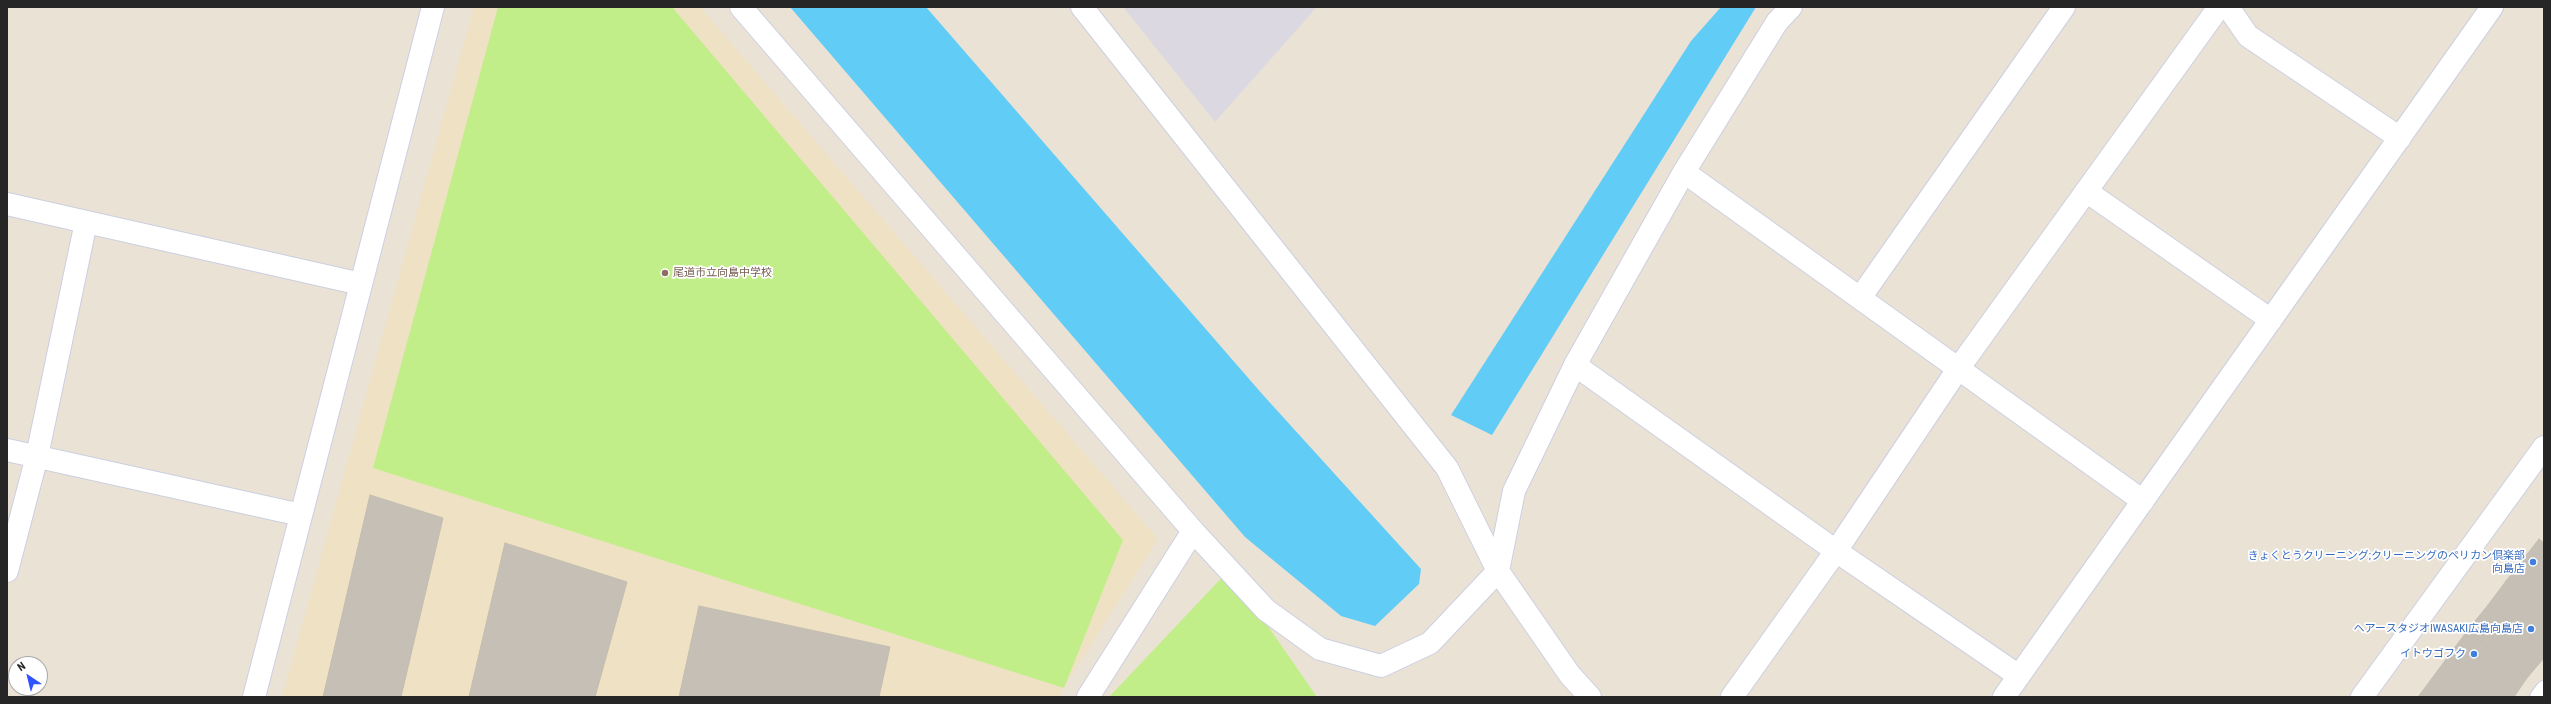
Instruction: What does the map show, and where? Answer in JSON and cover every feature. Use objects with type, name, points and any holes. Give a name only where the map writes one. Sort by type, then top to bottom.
[{"type":"street","points":[[254,697],[433,7]]},
{"type":"street","points":[[741,7],[1193,531],[1266,610],[1320,649],[1381,666],[1430,643],[1498,571],[1514,491],[1575,365],[1684,172],[1777,22],[1791,7]]},
{"type":"street","points":[[1082,7],[1447,468],[1498,571],[1570,674],[1590,697]]},
{"type":"street","points":[[1860,298],[2064,7]]},
{"type":"street","points":[[1732,697],[1836,551],[1958,369],[2218,7]]},
{"type":"street","points":[[2228,7],[2248,36],[2400,138]]},
{"type":"street","points":[[2004,697],[2492,7]]},
{"type":"street","points":[[1684,172],[2143,501]]},
{"type":"street","points":[[2086,191],[2271,320]]},
{"type":"street","points":[[7,204],[361,284]]},
{"type":"street","points":[[7,571],[37,456],[86,222]]},
{"type":"street","points":[[1575,365],[1836,551],[2019,676]]},
{"type":"street","points":[[2362,697],[2544,447]]},
{"type":"street","points":[[7,450],[301,515]]},
{"type":"street","points":[[1088,697],[1193,531]]},
{"type":"street","points":[[1570,674],[1581,697]]},
{"type":"lane","points":[[2538,697],[2544,690]]},
{"type":"shaded area","name":"尾道市立向島中学校","points":[[474,7],[700,7],[1158,539],[1058,697],[282,697]]},
{"type":"shaded area","points":[[1123,7],[1317,7],[1215,122]]},
{"type":"green space","name":"尾道市立向島中学校","points":[[498,7],[672,7],[1123,540],[1064,688],[373,468]]},
{"type":"green space","points":[[1229,570],[1317,697],[1109,697]]},
{"type":"water","points":[[790,7],[926,7],[1263,395],[1421,569],[1419,584],[1375,626],[1341,616],[1245,537]]},
{"type":"water","points":[[1721,7],[1756,7],[1492,435],[1451,415],[1691,41]]},
{"type":"building","points":[[370,495],[443,518],[401,697],[323,697]]},
{"type":"building","name":"きょくとうクリーニング;クリーニングのペリカン倶楽部 向島店","points":[[2539,539],[2544,543],[2544,609],[2506,581]]},
{"type":"building","points":[[505,543],[627,582],[595,697],[469,697]]},
{"type":"building","name":"ヘアースタジオIWASAKI広島向島店","points":[[2506,581],[2544,609],[2544,648],[2488,605]]},
{"type":"building","points":[[2488,605],[2544,648],[2544,658],[2527,678],[2467,631]]},
{"type":"building","points":[[699,606],[890,647],[879,697],[679,697]]},
{"type":"building","name":"イトウゴフク","points":[[2467,631],[2527,678],[2514,697],[2418,697]]},
{"type":"place","name":"尾道市立向島中学校","points":[[665,273]]},
{"type":"place","name":"きょくとうクリーニング;クリーニングのペリカン倶楽部 向島店","points":[[2533,562]]},
{"type":"place","name":"ヘアースタジオIWASAKI広島向島店","points":[[2531,629]]},
{"type":"place","name":"イトウゴフク","points":[[2474,654]]}]
